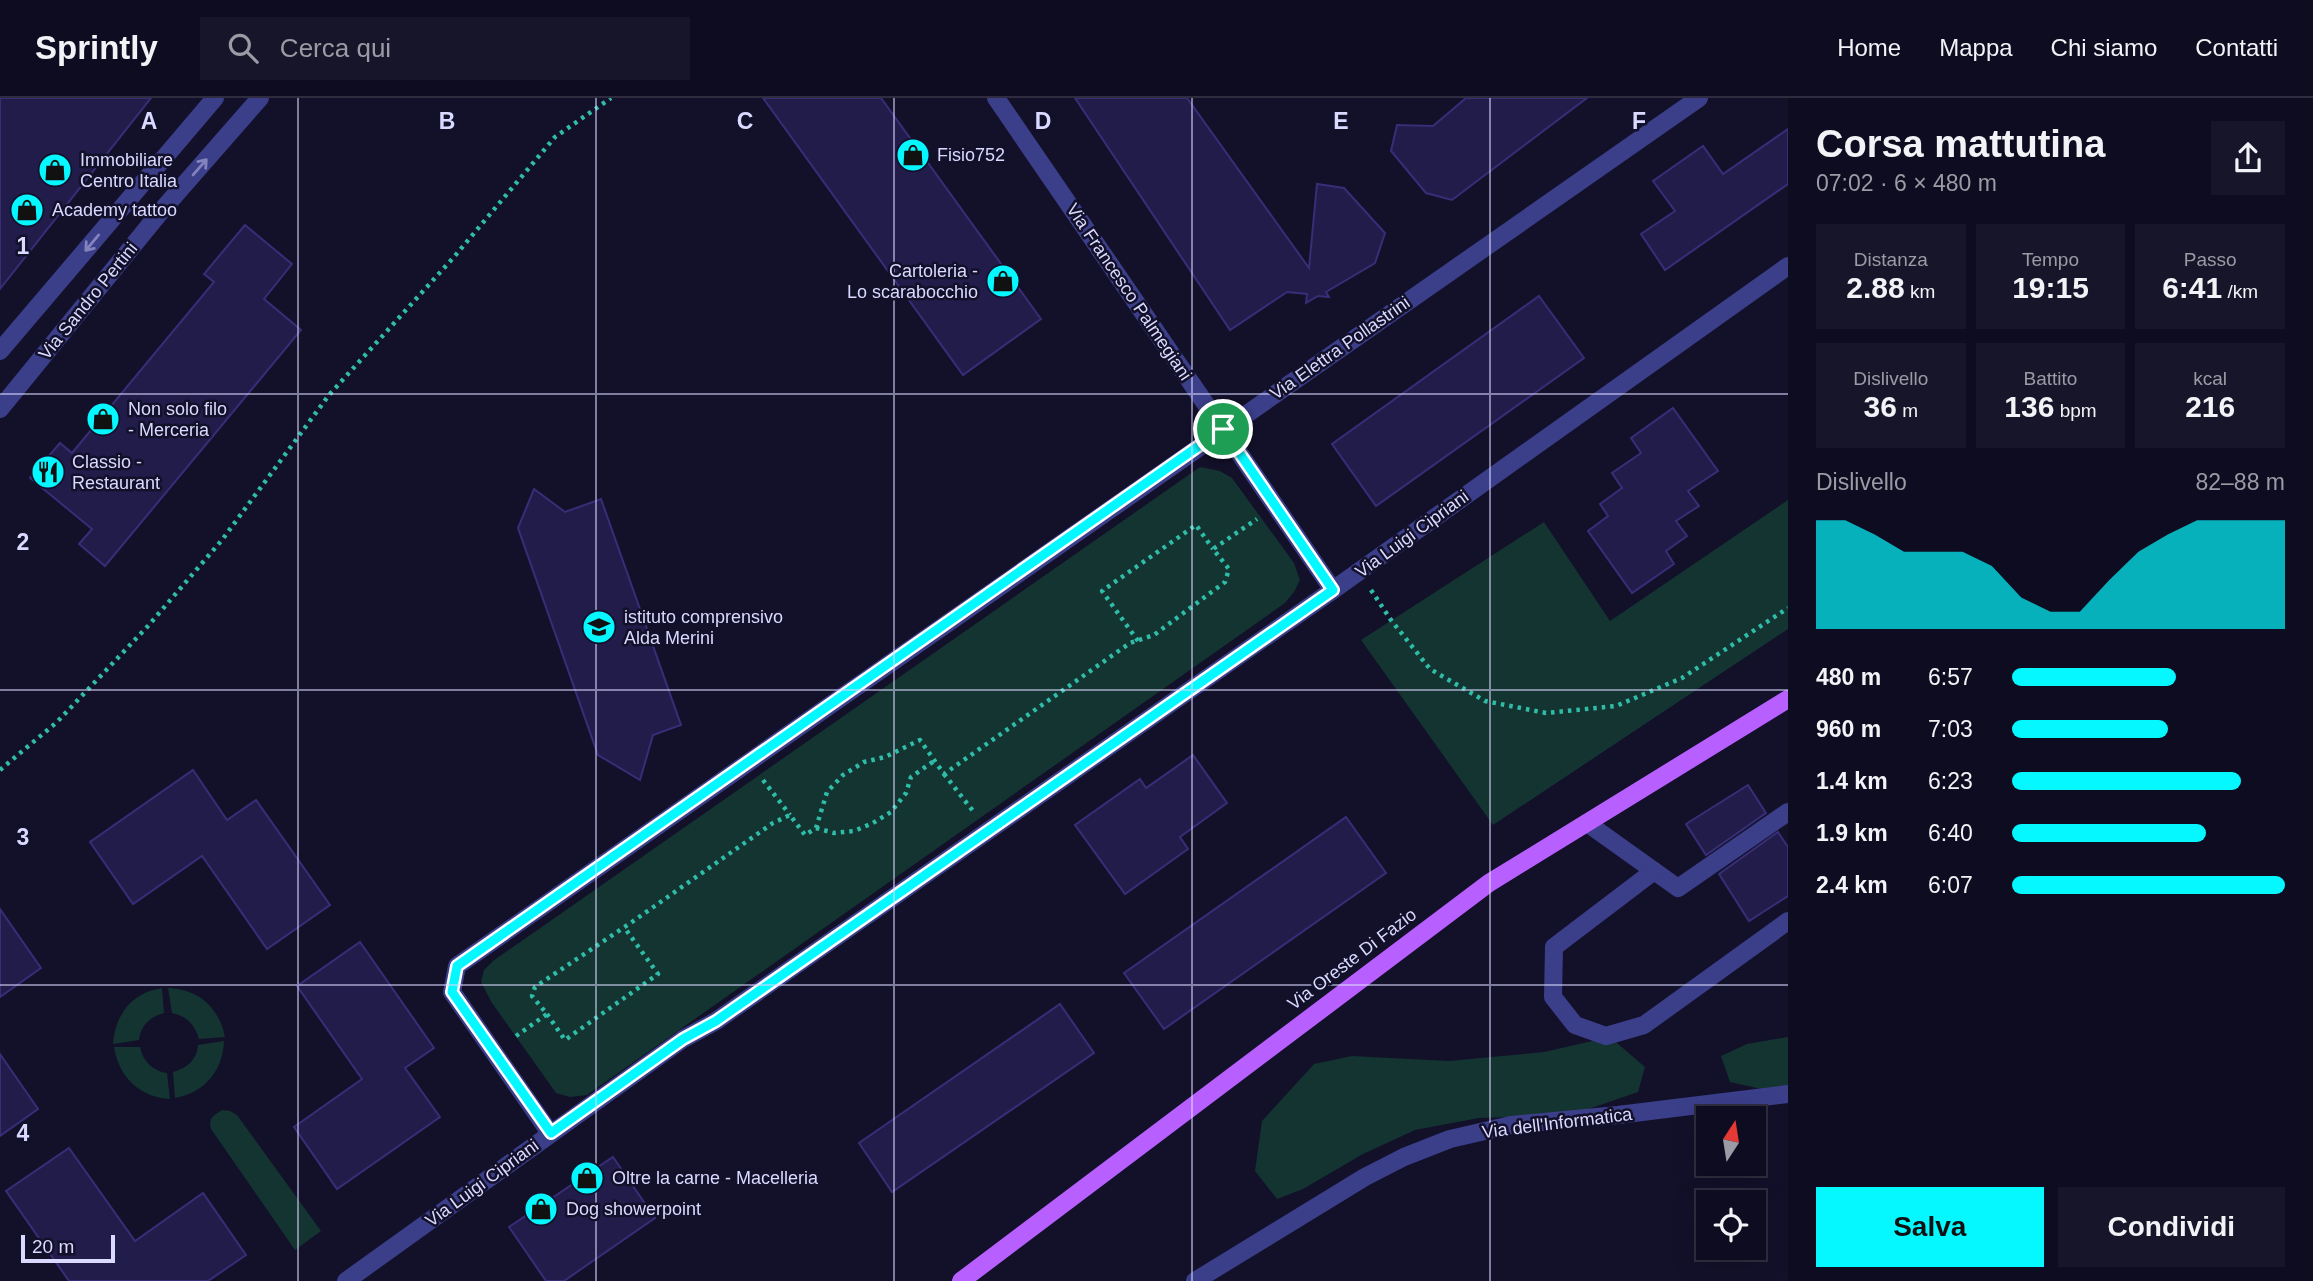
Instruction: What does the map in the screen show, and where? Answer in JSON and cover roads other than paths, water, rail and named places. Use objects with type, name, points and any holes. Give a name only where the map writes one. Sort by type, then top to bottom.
[{"type":"main road","name":"Via Oreste Di Fazio","points":[[961,1281],[1489,883],[1788,699]]},
{"type":"street","name":"Via Sandro Pertini","points":[[0,351],[215,98]]},
{"type":"street","name":"Via Sandro Pertini","points":[[0,409],[162,210],[260,98]]},
{"type":"street","name":"Via Francesco Palmegiani","points":[[996,98],[1333,590]]},
{"type":"street","name":"Via Elettra Pollastrini","points":[[551,1133],[452,992],[457,966],[1699,98]]},
{"type":"street","name":"Via Luigi Cipriani","points":[[346,1281],[683,1039],[716,1021],[1333,590],[1788,265]]},
{"type":"street","points":[[1587,822],[1678,888],[1788,812]]},
{"type":"street","points":[[1654,871],[1554,947],[1553,997],[1575,1026],[1606,1036],[1644,1025],[1788,921]]},
{"type":"street","name":"Via dell'Informatica","points":[[1195,1281],[1364,1177],[1404,1157],[1450,1139],[1511,1125],[1788,1094]]},
{"type":"place","name":"Fisio752","points":[[913,155]]},
{"type":"place","name":"Immobiliare Centro Italia","points":[[55,170]]},
{"type":"place","name":"Academy tattoo","points":[[27,210]]},
{"type":"place","name":"Cartoleria - Lo scarabocchio","points":[[1003,281]]},
{"type":"place","name":"Non solo filo - Merceria","points":[[103,419]]},
{"type":"place","name":"Classio - Restaurant","points":[[48,472]]},
{"type":"place","name":"istituto comprensivo Alda Merini","points":[[599,627]]},
{"type":"place","name":"Oltre la carne - Macelleria","points":[[587,1178]]},
{"type":"place","name":"Dog showerpoint","points":[[541,1209]]}]
